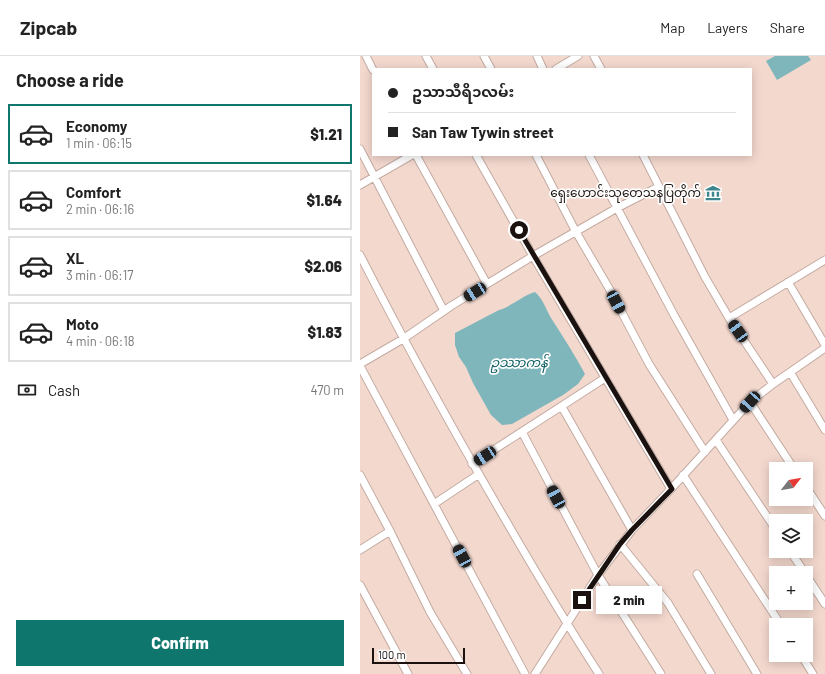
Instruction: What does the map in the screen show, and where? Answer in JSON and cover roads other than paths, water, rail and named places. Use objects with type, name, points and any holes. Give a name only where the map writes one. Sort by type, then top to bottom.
[{"type":"street","points":[[366,56],[372,68]]},
{"type":"street","points":[[426,56],[432,68]]},
{"type":"street","points":[[484,56],[490,68]]},
{"type":"street","points":[[537,56],[543,68]]},
{"type":"street","points":[[558,68],[578,56]]},
{"type":"street","points":[[594,56],[600,68]]},
{"type":"street","points":[[360,149],[444,311]]},
{"type":"street","points":[[360,185],[410,156]]},
{"type":"street","points":[[417,156],[488,284]]},
{"type":"street","points":[[477,156],[533,256],[672,489]]},
{"type":"street","points":[[537,156],[576,232],[610,290],[649,364],[705,452]]},
{"type":"street","points":[[590,156],[674,316],[733,420]]},
{"type":"street","points":[[643,156],[705,277],[729,318],[773,384]]},
{"type":"street","points":[[525,674],[360,366],[444,311],[533,256],[617,208],[658,187]]},
{"type":"street","points":[[360,255],[403,339],[472,464],[567,625],[599,674]]},
{"type":"street","points":[[729,318],[825,260]]},
{"type":"street","points":[[788,282],[825,345]]},
{"type":"street","points":[[535,674],[598,575],[632,530],[672,489],[750,402],[825,348]]},
{"type":"street","points":[[790,372],[825,430]]},
{"type":"street","points":[[472,464],[605,378]]},
{"type":"street","points":[[750,402],[789,462]]},
{"type":"street","points":[[562,407],[632,530]]},
{"type":"street","points":[[522,432],[598,575],[661,674]]},
{"type":"street","points":[[716,440],[769,520]]},
{"type":"street","points":[[434,504],[478,474]]},
{"type":"street","points":[[360,475],[390,531],[430,612],[468,674]]},
{"type":"street","points":[[684,475],[776,618]]},
{"type":"street","points":[[813,495],[823,507],[825,516]]},
{"type":"street","points":[[360,550],[390,531]]},
{"type":"street","points":[[620,544],[668,603],[712,674]]},
{"type":"street","points":[[697,574],[757,674]]},
{"type":"street","points":[[360,584],[408,674]]},
{"type":"street","points":[[813,586],[825,604]]},
{"type":"street","points":[[805,662],[813,674]]},
{"type":"water","points":[[775,56],[808,56],[811,60],[777,80],[766,61]]},
{"type":"water","name":"ဥဿာကန်","points":[[535,292],[542,301],[585,374],[578,384],[563,395],[512,424],[502,425],[491,415],[466,367],[459,357],[455,345],[455,333]]},
{"type":"place","name":"ရှေးဟောင်းသုတေသနပြတိုက်","points":[[713,193]]}]
